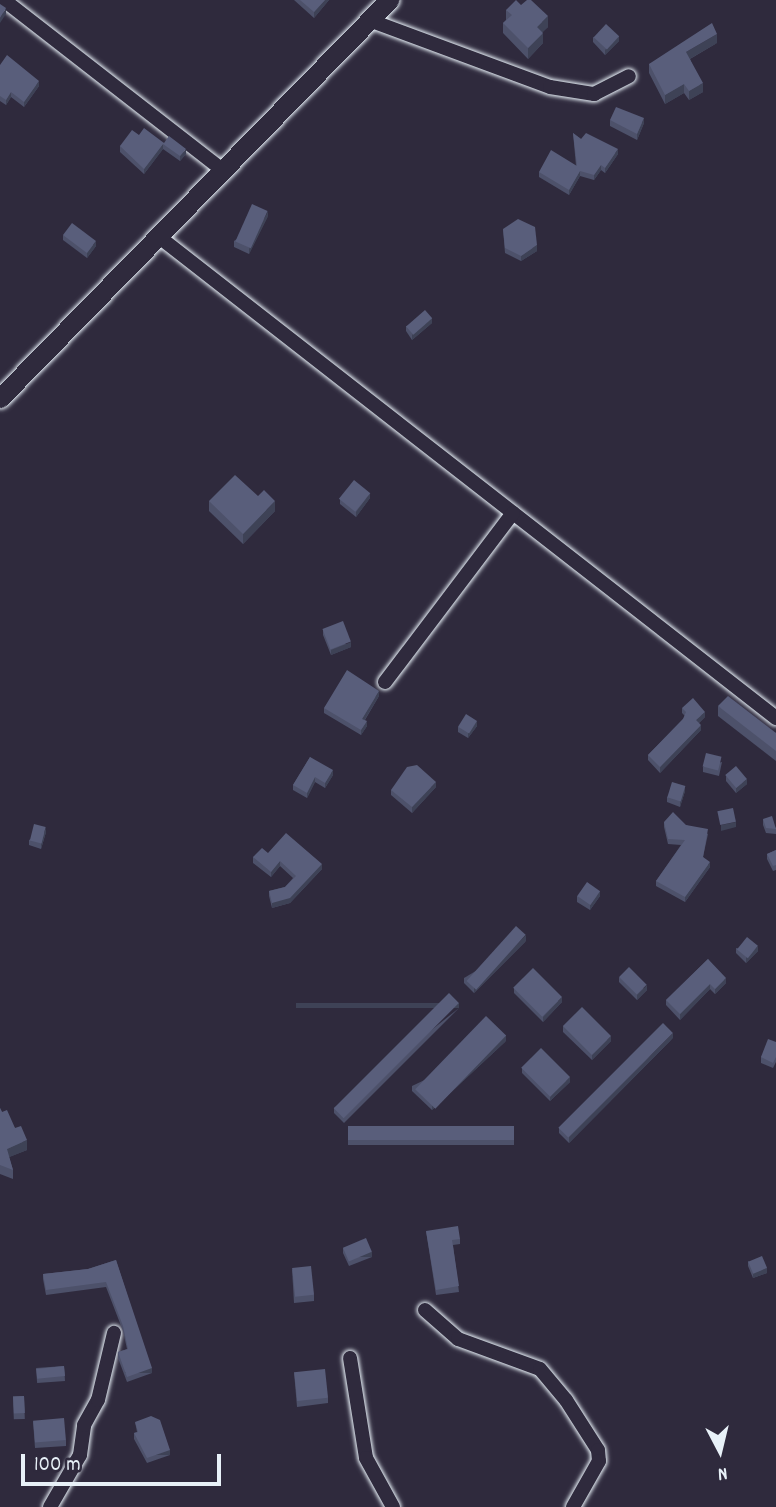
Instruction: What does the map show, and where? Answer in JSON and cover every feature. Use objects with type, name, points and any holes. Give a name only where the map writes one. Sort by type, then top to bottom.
[{"type":"street","points":[[4,0],[222,170]]},
{"type":"street","points":[[0,398],[388,0]]},
{"type":"street","points":[[369,20],[550,87],[594,94],[629,76]]},
{"type":"street","points":[[158,236],[776,718]]},
{"type":"street","points":[[385,682],[513,513]]},
{"type":"street","points":[[425,1310],[458,1339],[540,1368],[566,1400],[598,1450],[599,1461],[572,1507]]},
{"type":"street","points":[[50,1507],[80,1455],[84,1425],[98,1400],[114,1334]]},
{"type":"street","points":[[350,1357],[366,1458],[393,1507]]},
{"type":"building","points":[[300,0],[325,0],[314,12]]},
{"type":"building","points":[[516,0],[521,5],[531,0],[548,16],[537,27],[543,33],[528,48],[503,23],[512,15],[506,10]]},
{"type":"building","points":[[0,4],[6,8],[0,18]]},
{"type":"building","points":[[712,23],[717,34],[686,52],[703,83],[689,91],[684,84],[665,95],[649,64]]},
{"type":"building","points":[[606,24],[619,36],[607,49],[594,37]]},
{"type":"building","points":[[7,55],[39,81],[24,102],[11,92],[6,100],[0,96],[0,65]]},
{"type":"building","points":[[616,107],[644,118],[637,134],[610,120]]},
{"type":"building","points":[[144,128],[164,143],[169,136],[186,149],[180,156],[163,144],[144,169],[120,146],[132,130],[139,135]]},
{"type":"building","points":[[573,133],[581,139],[586,133],[618,149],[605,168],[601,165],[594,175],[580,171],[569,190],[539,172],[551,150],[577,166]]},
{"type":"building","points":[[252,204],[268,211],[251,248],[235,241]]},
{"type":"building","points":[[518,219],[535,227],[537,245],[521,256],[505,248],[503,229]]},
{"type":"building","points":[[72,223],[96,241],[87,253],[63,235]]},
{"type":"building","points":[[425,310],[432,318],[413,335],[406,326]]},
{"type":"building","points":[[235,475],[258,496],[264,490],[275,501],[243,534],[209,501]]},
{"type":"building","points":[[354,480],[370,493],[355,512],[339,499]]},
{"type":"building","points":[[343,621],[351,642],[330,649],[322,629]]},
{"type":"building","points":[[347,670],[379,691],[362,719],[367,721],[361,730],[324,708]]},
{"type":"building","points":[[728,696],[776,733],[776,751],[718,706]]},
{"type":"building","points":[[693,698],[705,712],[696,720],[701,725],[660,767],[648,755],[683,719],[686,712],[682,708]]},
{"type":"building","points":[[466,714],[477,721],[469,734],[458,727]]},
{"type":"building","points":[[706,753],[722,757],[718,770],[703,767]]},
{"type":"building","points":[[310,757],[333,770],[325,783],[315,777],[307,793],[293,785]]},
{"type":"building","points":[[417,765],[436,782],[412,807],[391,790],[407,767]]},
{"type":"building","points":[[736,766],[747,779],[736,788],[725,775]]},
{"type":"building","points":[[672,782],[685,786],[681,801],[667,797]]},
{"type":"building","points":[[733,808],[736,822],[720,825],[717,811]]},
{"type":"building","points":[[673,812],[686,825],[708,829],[703,857],[710,862],[685,897],[656,881],[685,840],[668,839],[664,822]]},
{"type":"building","points":[[772,816],[776,829],[766,828],[763,819]]},
{"type":"building","points":[[34,824],[46,827],[42,843],[30,840]]},
{"type":"building","points":[[286,833],[322,864],[290,898],[272,903],[269,891],[285,887],[296,876],[280,861],[271,872],[253,857],[262,848],[268,853]]},
{"type":"building","points":[[776,850],[776,865],[773,866],[767,854]]},
{"type":"building","points":[[587,882],[600,891],[590,905],[577,896]]},
{"type":"building","points":[[516,926],[526,935],[476,990],[466,981]]},
{"type":"building","points":[[747,937],[758,946],[748,958],[737,949]]},
{"type":"building","points":[[708,959],[726,978],[715,989],[710,984],[680,1014],[666,1000]]},
{"type":"building","points":[[629,967],[647,985],[637,995],[619,977]]},
{"type":"building","points":[[533,968],[562,997],[542,1017],[513,988]]},
{"type":"building","points":[[449,993],[459,1003],[344,1118],[334,1108]]},
{"type":"building","points":[[582,1007],[611,1036],[592,1055],[563,1026]]},
{"type":"building","points":[[486,1016],[506,1035],[435,1109],[415,1089]]},
{"type":"building","points":[[663,1023],[673,1033],[568,1138],[558,1128]]},
{"type":"building","points":[[768,1039],[776,1042],[776,1057],[773,1063],[761,1057]]},
{"type":"building","points":[[541,1048],[570,1077],[550,1097],[521,1068]]},
{"type":"building","points":[[0,1108],[2,1112],[7,1110],[15,1128],[21,1126],[27,1140],[7,1149],[13,1170],[0,1165]]},
{"type":"building","points":[[348,1126],[514,1126],[514,1140],[348,1140]]},
{"type":"building","points":[[458,1226],[460,1239],[452,1240],[459,1286],[436,1290],[426,1231]]},
{"type":"building","points":[[366,1238],[372,1252],[349,1262],[343,1248]]},
{"type":"building","points":[[762,1256],[767,1268],[753,1274],[748,1262]]},
{"type":"building","points":[[116,1260],[152,1368],[127,1377],[118,1352],[128,1349],[123,1326],[106,1282],[46,1290],[43,1274],[88,1269]]},
{"type":"building","points":[[311,1266],[314,1295],[295,1297],[292,1268]]},
{"type":"building","points":[[64,1366],[65,1376],[37,1379],[36,1369]]},
{"type":"building","points":[[325,1369],[328,1398],[297,1401],[294,1372]]},
{"type":"building","points":[[24,1396],[25,1413],[14,1414],[13,1397]]},
{"type":"building","points":[[151,1416],[160,1420],[170,1450],[147,1458],[134,1433],[138,1432],[135,1422]]},
{"type":"building","points":[[64,1418],[66,1440],[35,1443],[33,1421]]}]
